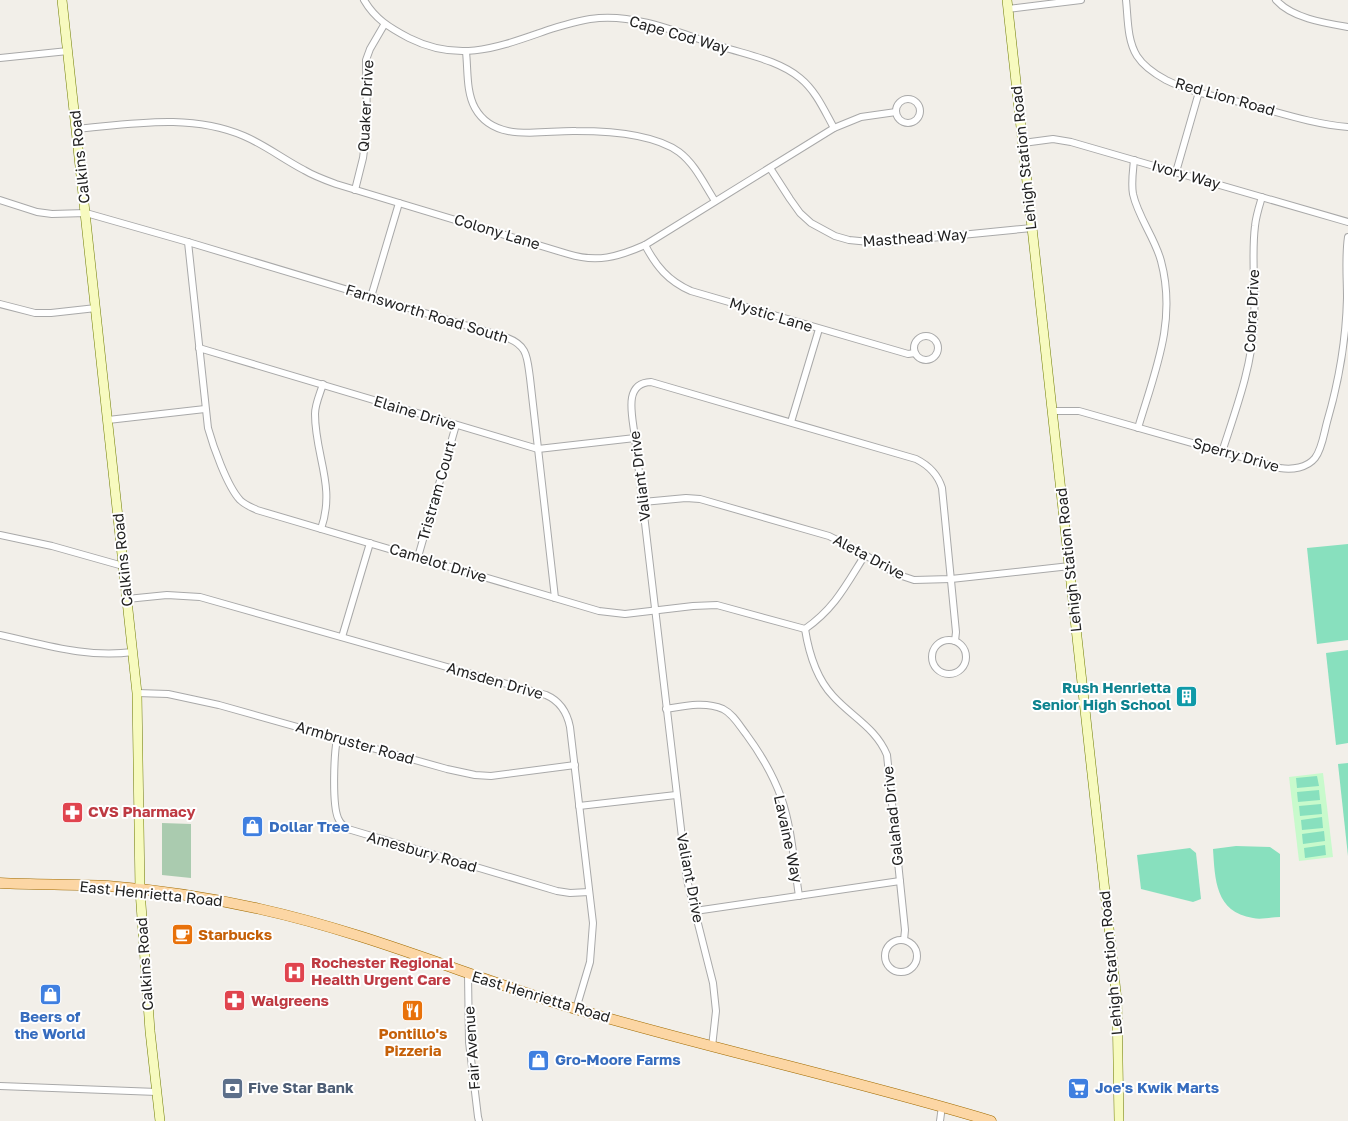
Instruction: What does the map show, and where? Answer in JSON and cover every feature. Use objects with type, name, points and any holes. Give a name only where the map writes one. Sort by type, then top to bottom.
[{"type":"main road","name":"Calkins Road","points":[[62,0],[137,693],[142,938],[160,1121]]},
{"type":"main road","name":"Lehigh Station Road","points":[[1008,4],[1116,1001],[1119,1121]]},
{"type":"main road","name":"East Henrietta Road","points":[[0,883],[108,886],[213,899],[270,911],[360,936],[576,1009],[712,1048],[942,1106],[991,1121]]},
{"type":"street","name":"Cape Cod Way","points":[[364,0],[374,15],[384,24],[412,40],[446,50],[466,52],[506,44],[578,21],[610,18],[636,21],[779,65],[801,79],[813,92],[834,128]]},
{"type":"street","points":[[1008,4],[1080,0]]},
{"type":"street","name":"Red Lion Road","points":[[1126,0],[1131,42],[1141,62],[1151,71],[1168,81],[1199,92],[1321,124],[1348,127]]},
{"type":"street","points":[[1276,0],[1286,9],[1298,14],[1348,27]]},
{"type":"street","name":"Quaker Drive","points":[[355,190],[363,158],[367,127],[366,60],[384,24]]},
{"type":"street","points":[[0,58],[68,51]]},
{"type":"street","points":[[466,52],[472,102],[480,115],[492,124],[507,131],[516,132],[576,130],[637,137],[663,143],[681,153],[688,160],[714,201]]},
{"type":"street","points":[[1176,172],[1199,92]]},
{"type":"street","name":"Colony Lane","points":[[76,129],[160,122],[207,125],[243,136],[266,147],[304,171],[336,184],[576,257],[595,258],[611,257],[644,245],[834,128],[861,117],[896,112]]},
{"type":"street","name":"Ivory Way","points":[[1023,143],[1043,140],[1064,141],[1348,222]]},
{"type":"street","points":[[1134,160],[1133,192],[1161,261],[1167,293],[1168,311],[1164,343],[1138,428]]},
{"type":"street","name":"Masthead Way","points":[[770,168],[800,213],[810,223],[835,236],[849,240],[880,243],[1032,228]]},
{"type":"street","name":"Cobra Drive","points":[[1222,452],[1241,393],[1252,350],[1254,239],[1262,197]]},
{"type":"street","name":"Farnsworth Road South","points":[[0,200],[37,212],[52,214],[86,213],[505,337],[519,343],[524,348],[527,358],[555,598]]},
{"type":"street","points":[[371,297],[399,203]]},
{"type":"street","name":"Sperry Drive","points":[[1052,411],[1079,411],[1286,469],[1307,465],[1318,454],[1333,404],[1344,351],[1348,237]]},
{"type":"street","name":"Camelot Drive","points":[[188,242],[205,410],[213,444],[233,489],[239,498],[257,510],[613,614],[699,605],[717,605],[805,629]]},
{"type":"street","name":"Mystic Lane","points":[[644,245],[665,275],[684,288],[819,329],[908,354],[915,353]]},
{"type":"street","points":[[0,304],[35,313],[51,314],[96,308]]},
{"type":"street","points":[[791,422],[819,329]]},
{"type":"street","name":"Elaine Drive","points":[[198,348],[538,449],[635,438]]},
{"type":"street","name":"Valiant Drive","points":[[712,1048],[716,1011],[713,984],[687,880],[635,438],[631,398],[634,390],[645,382],[651,382],[916,459],[929,468],[936,476],[942,488],[952,579],[955,642]]},
{"type":"street","points":[[321,529],[328,497],[315,413],[323,384]]},
{"type":"street","points":[[108,420],[205,410]]},
{"type":"street","name":"Tristram Court","points":[[418,557],[456,425]]},
{"type":"street","name":"Aleta Drive","points":[[643,502],[686,498],[700,499],[829,536],[906,578],[923,580],[952,579],[1070,566]]},
{"type":"street","points":[[0,534],[123,566]]},
{"type":"street","points":[[342,637],[370,543]]},
{"type":"street","points":[[805,629],[820,619],[831,608],[865,555]]},
{"type":"street","name":"Amsden Drive","points":[[127,599],[166,595],[200,597],[546,695],[555,700],[566,712],[569,721],[593,923],[592,950],[576,1009]]},
{"type":"street","name":"Galahad Drive","points":[[805,629],[811,658],[825,685],[833,696],[874,732],[887,756],[905,930],[904,940]]},
{"type":"street","points":[[0,635],[84,653],[104,655],[133,652]]},
{"type":"street","name":"Valiant Drive","points":[[944,641],[955,642],[964,648],[966,654],[964,664],[957,672],[946,674],[936,668],[933,653],[944,641]]},
{"type":"street","name":"Armbruster Road","points":[[137,693],[154,692],[180,696],[475,775],[491,776],[575,766]]},
{"type":"street","name":"Lavaine Way","points":[[666,709],[687,705],[712,706],[728,712],[744,731],[763,760],[781,797],[786,815],[799,896]]},
{"type":"street","name":"Amesbury Road","points":[[337,739],[335,756],[336,811],[339,821],[348,829],[557,891],[570,893],[589,892]]},
{"type":"street","points":[[579,806],[676,796]]},
{"type":"street","points":[[695,911],[900,881]]},
{"type":"street","points":[[904,940],[909,942],[916,950],[917,960],[915,965],[906,972],[896,972],[891,970],[885,961],[886,950],[893,942],[904,940]]},
{"type":"street","name":"Fair Avenue","points":[[468,974],[469,1042],[480,1121]]},
{"type":"street","points":[[0,1086],[157,1092]]},
{"type":"street","points":[[940,1121],[942,1106]]},
{"type":"green space","points":[[1348,544],[1348,640],[1317,644],[1307,548]]},
{"type":"green space","points":[[1348,650],[1348,743],[1336,745],[1326,653]]},
{"type":"green space","points":[[1348,763],[1348,856],[1338,764]]},
{"type":"green space","points":[[1323,773],[1333,857],[1299,861],[1289,777]]},
{"type":"green space","points":[[1317,776],[1319,786],[1297,788],[1296,778]]},
{"type":"green space","points":[[1319,790],[1320,800],[1298,802],[1297,792]]},
{"type":"green space","points":[[1321,804],[1322,814],[1300,816],[1299,806]]},
{"type":"green space","points":[[1322,817],[1323,828],[1302,830],[1301,820]]},
{"type":"green space","points":[[162,823],[191,824],[191,878],[162,875]]},
{"type":"green space","points":[[1324,831],[1325,841],[1303,844],[1302,834]]},
{"type":"green space","points":[[1325,845],[1326,855],[1305,858],[1304,848]]},
{"type":"green space","points":[[1236,846],[1270,847],[1280,854],[1280,917],[1256,919],[1240,915],[1224,901],[1217,882],[1213,849]]},
{"type":"green space","points":[[1190,848],[1196,853],[1201,899],[1193,902],[1141,889],[1137,855]]},
{"type":"place","name":"Rush Henrietta Senior High School","points":[[1187,697]]},
{"type":"place","name":"CVS Pharmacy","points":[[72,812]]},
{"type":"place","name":"Dollar Tree","points":[[253,827]]},
{"type":"place","name":"Starbucks","points":[[182,935]]},
{"type":"place","name":"Rochester Regional Health Urgent Care","points":[[295,972]]},
{"type":"place","name":"Beers of the World","points":[[50,994]]},
{"type":"place","name":"Walgreens","points":[[235,1001]]},
{"type":"place","name":"Pontillo's Pizzeria","points":[[413,1011]]},
{"type":"place","name":"Gro-Moore Farms","points":[[539,1060]]},
{"type":"place","name":"Five Star Bank","points":[[232,1088]]},
{"type":"place","name":"Joe's Kwik Marts","points":[[1079,1088]]}]
